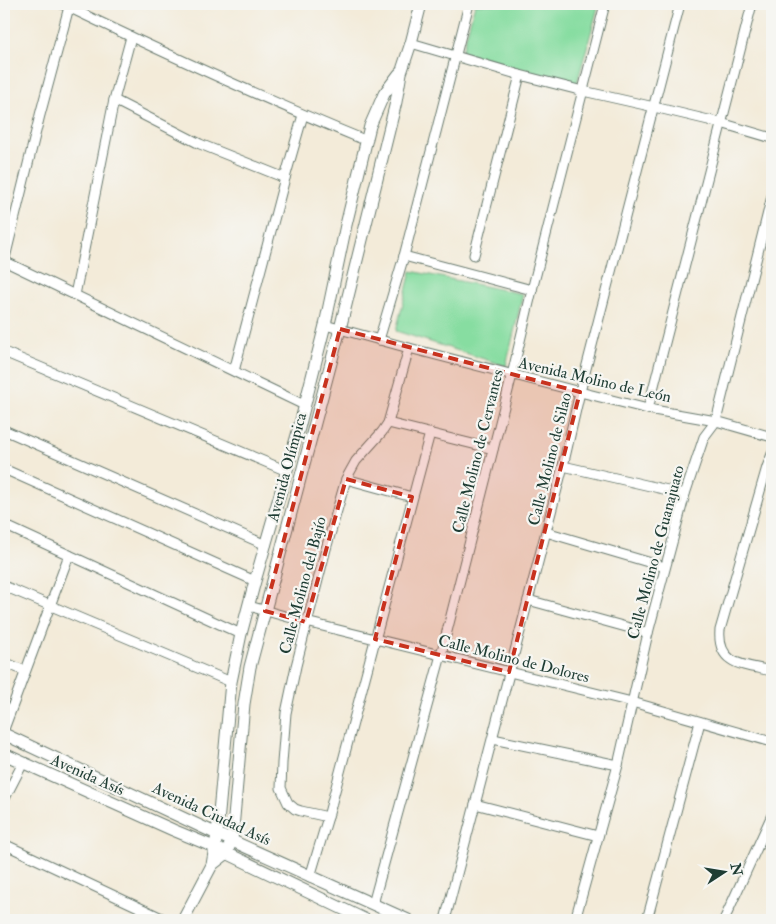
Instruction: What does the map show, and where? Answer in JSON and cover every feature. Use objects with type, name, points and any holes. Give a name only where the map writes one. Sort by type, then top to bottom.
[{"type":"street","name":"Avenida Olímpica","points":[[212,864],[226,854],[232,840],[244,704],[250,667],[340,329],[396,102],[400,73],[411,43],[421,4]]},
{"type":"street","points":[[379,340],[404,256],[469,4]]},
{"type":"street","name":"Calle Molino de Cervantes","points":[[373,904],[441,654],[605,4]]},
{"type":"street","name":"Calle Molino de Silao","points":[[445,920],[493,739],[680,4]]},
{"type":"street","points":[[648,408],[752,4]]},
{"type":"street","points":[[304,405],[4,262],[66,5],[131,37],[366,141]]},
{"type":"street","points":[[75,295],[114,100],[131,37]]},
{"type":"street","points":[[411,43],[583,92],[654,106],[772,138]]},
{"type":"street","name":"Avenida Olímpica","points":[[183,920],[212,864],[217,834],[231,682],[241,634],[287,471],[325,324],[366,141],[370,126],[384,94],[400,73]]},
{"type":"street","points":[[474,255],[520,75]]},
{"type":"street","points":[[114,100],[200,144],[285,178]]},
{"type":"street","points":[[234,371],[285,178],[304,115]]},
{"type":"street","name":"Calle Molino de Guanajuato","points":[[575,920],[618,765],[648,633],[684,494],[704,437],[716,421],[772,196]]},
{"type":"street","points":[[404,256],[532,290]]},
{"type":"street","name":"Avenida Molino de León","points":[[325,324],[512,375],[648,408],[716,421],[772,437]]},
{"type":"street","name":"Calle Molino del Bajío","points":[[328,817],[295,809],[288,804],[281,788],[286,713],[306,622],[346,479],[356,461],[388,423],[408,348]]},
{"type":"street","points":[[4,352],[287,471]]},
{"type":"street","points":[[388,423],[493,449]]},
{"type":"street","points":[[4,430],[266,545]]},
{"type":"street","points":[[310,877],[328,817],[430,433]]},
{"type":"street","points":[[772,454],[720,630],[719,640],[724,653],[733,661],[772,671]]},
{"type":"street","points":[[563,466],[684,494]]},
{"type":"street","points":[[4,469],[255,581]]},
{"type":"street","points":[[346,479],[412,497]]},
{"type":"street","points":[[4,525],[241,634]]},
{"type":"street","points":[[546,532],[665,567]]},
{"type":"street","points":[[4,728],[69,555]]},
{"type":"street","points":[[4,586],[231,682]]},
{"type":"street","points":[[528,600],[648,633]]},
{"type":"street","name":"Calle Molino de Dolores","points":[[249,606],[306,622],[632,702],[772,742]]},
{"type":"street","points":[[4,662],[25,671]]},
{"type":"street","points":[[647,920],[700,722]]},
{"type":"street","name":"Avenida Ciudad Asís","points":[[4,734],[310,877],[408,920]]},
{"type":"street","points":[[493,739],[618,765]]},
{"type":"street","name":"Avenida Asís","points":[[4,754],[214,848]]},
{"type":"street","points":[[4,800],[23,763]]},
{"type":"street","points":[[475,804],[598,836]]},
{"type":"street","points":[[724,920],[772,815]]},
{"type":"street","points":[[4,844],[166,920]]},
{"type":"street","name":"Avenida Ciudad Asís","points":[[214,848],[366,920]]},
{"type":"highlighted area","points":[[340,329],[580,392],[509,672],[375,639],[412,497],[346,479],[306,622],[265,611]]},
{"type":"green space","points":[[475,4],[599,4],[576,87],[461,55]]},
{"type":"green space","points":[[411,271],[523,294],[506,366],[396,331]]}]
